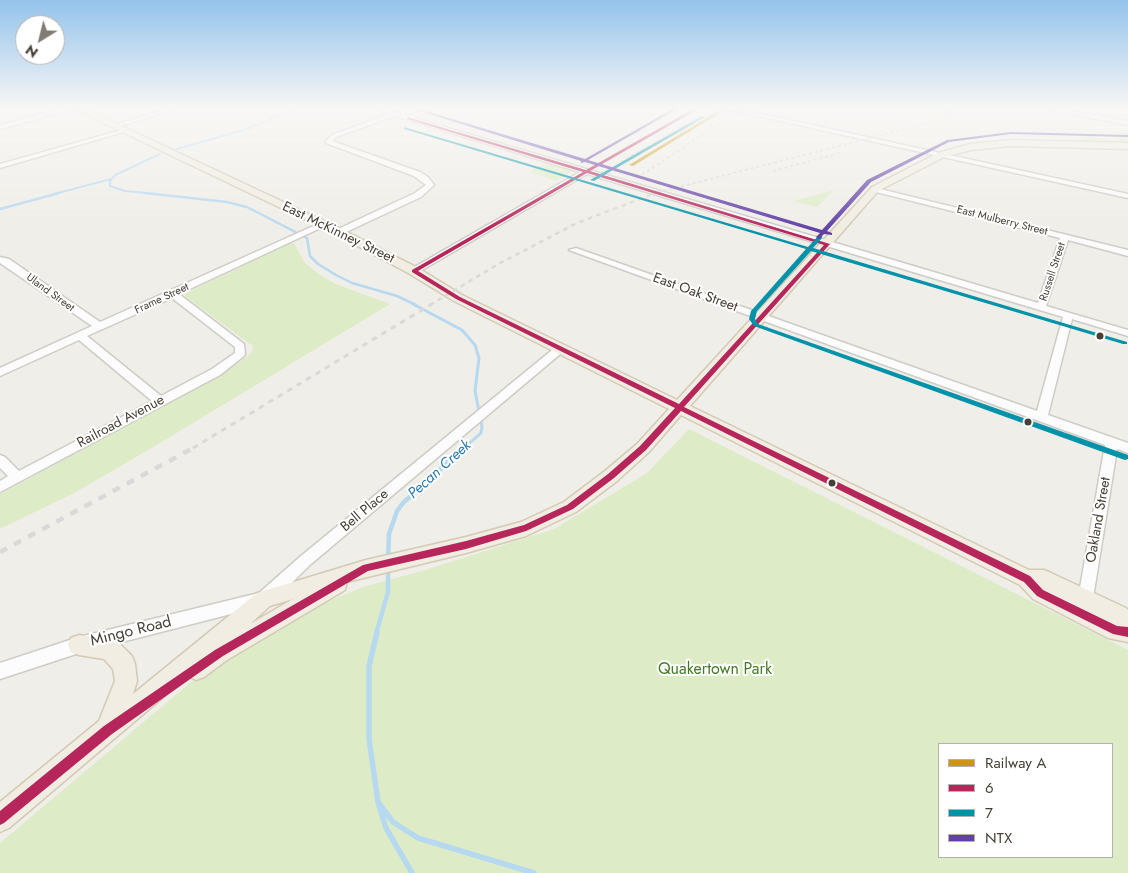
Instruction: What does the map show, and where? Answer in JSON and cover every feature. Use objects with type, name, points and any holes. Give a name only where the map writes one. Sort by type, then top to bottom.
[{"type":"main road","name":"East McKinney Street","points":[[161,149],[339,232],[414,271],[448,294],[1027,579],[1040,593],[1116,631],[1128,632]]},
{"type":"main road","points":[[0,819],[264,599],[366,568],[466,545],[526,528],[570,507],[611,476],[636,454],[680,408],[875,190],[941,155],[964,149]]},
{"type":"main road","points":[[108,730],[219,653],[366,568]]},
{"type":"main road","name":"East McKinney Street","points":[[1027,579],[1044,578],[1119,615],[1128,624]]},
{"type":"main road","points":[[79,645],[110,649],[124,664],[126,681],[108,730]]},
{"type":"street","points":[[0,166],[56,149]]},
{"type":"street","points":[[339,232],[418,195],[430,185],[425,178],[417,174],[344,149]]},
{"type":"street","points":[[512,149],[1128,333]]},
{"type":"street","points":[[912,149],[1128,196]]},
{"type":"street","points":[[414,271],[587,171]]},
{"type":"street","name":"East Mulberry Street","points":[[875,190],[1128,253]]},
{"type":"street","name":"Frame Street","points":[[0,372],[323,225]]},
{"type":"street","name":"Russell Street","points":[[1041,307],[1064,237]]},
{"type":"street","name":"East Oak Street","points":[[573,250],[1128,448]]},
{"type":"street","name":"Uland Street","points":[[0,260],[6,261],[100,328]]},
{"type":"street","name":"Railroad Avenue","points":[[0,486],[216,372],[240,354],[240,346],[173,294]]},
{"type":"street","points":[[1041,417],[1068,316]]},
{"type":"street","points":[[80,336],[160,401]]},
{"type":"street","name":"Bell Place","points":[[264,599],[306,560],[561,348]]},
{"type":"street","name":"Oakland Street","points":[[1086,598],[1112,442]]},
{"type":"street","points":[[0,460],[17,477]]},
{"type":"street","name":"Mingo Road","points":[[0,670],[79,645],[264,599]]},
{"type":"green space","points":[[546,163],[573,171],[556,181],[529,172]]},
{"type":"green space","points":[[833,191],[817,207],[793,201]]},
{"type":"green space","points":[[294,243],[305,263],[323,277],[338,285],[390,304],[76,492],[0,529],[0,494],[201,385],[249,355],[254,347],[184,294],[288,244]]},
{"type":"green space","name":"Quakertown Park","points":[[689,429],[1128,650],[1128,873],[0,873],[0,843],[210,666],[291,617],[363,587],[425,570],[554,529],[647,473]]},
{"type":"waterway","name":"Pecan Creek","points":[[157,194],[125,191],[110,186],[110,181],[115,175],[160,154]]},
{"type":"waterway","points":[[54,194],[111,179]]},
{"type":"waterway","points":[[0,209],[59,193]]},
{"type":"waterway","name":"Pecan Creek","points":[[145,193],[227,202],[247,207],[307,238],[310,256],[318,264],[336,275],[352,283],[397,296],[416,305]]},
{"type":"waterway","name":"Pecan Creek","points":[[413,304],[462,330],[475,345],[479,358],[475,391],[482,427],[481,433],[464,448]]},
{"type":"waterway","name":"Pecan Creek","points":[[388,559],[389,534],[397,511],[403,503],[465,447]]},
{"type":"waterway","name":"Pecan Creek","points":[[376,634],[388,592],[388,569]]},
{"type":"waterway","name":"Pecan Creek","points":[[377,632],[369,666],[369,739],[378,802],[393,822],[418,838],[534,873]]},
{"type":"waterway","points":[[379,806],[386,828],[412,873]]},
{"type":"railway","points":[[621,162],[644,149]]},
{"type":"railway","points":[[637,178],[681,149]]},
{"type":"railway","points":[[652,194],[828,149]]},
{"type":"railway","points":[[773,171],[840,153]]},
{"type":"railway","points":[[430,305],[500,263],[577,223],[656,193]]},
{"type":"railway","points":[[193,448],[432,304]]},
{"type":"railway","points":[[0,552],[195,447]]},
{"type":"rail line","name":"A","points":[[631,165],[658,149]]},
{"type":"transit line","name":"7","points":[[474,149],[1125,343]]},
{"type":"transit line","name":"6","points":[[0,819],[108,730],[219,653],[366,568],[466,545],[526,528],[570,507],[611,476],[643,448],[827,244],[510,149]]},
{"type":"transit line","name":"NTX","points":[[546,149],[830,234]]},
{"type":"transit line","name":"NTX","points":[[582,162],[605,149]]},
{"type":"transit line","name":"6","points":[[627,149],[414,271],[458,298],[1027,579],[1040,593],[1116,631],[1128,632]]},
{"type":"transit line","name":"7","points":[[592,180],[647,149]]},
{"type":"transit line","name":"NTX","points":[[819,237],[869,181],[933,149]]},
{"type":"transit line","name":"7","points":[[820,237],[754,311],[752,319],[756,325],[1125,457]]}]
